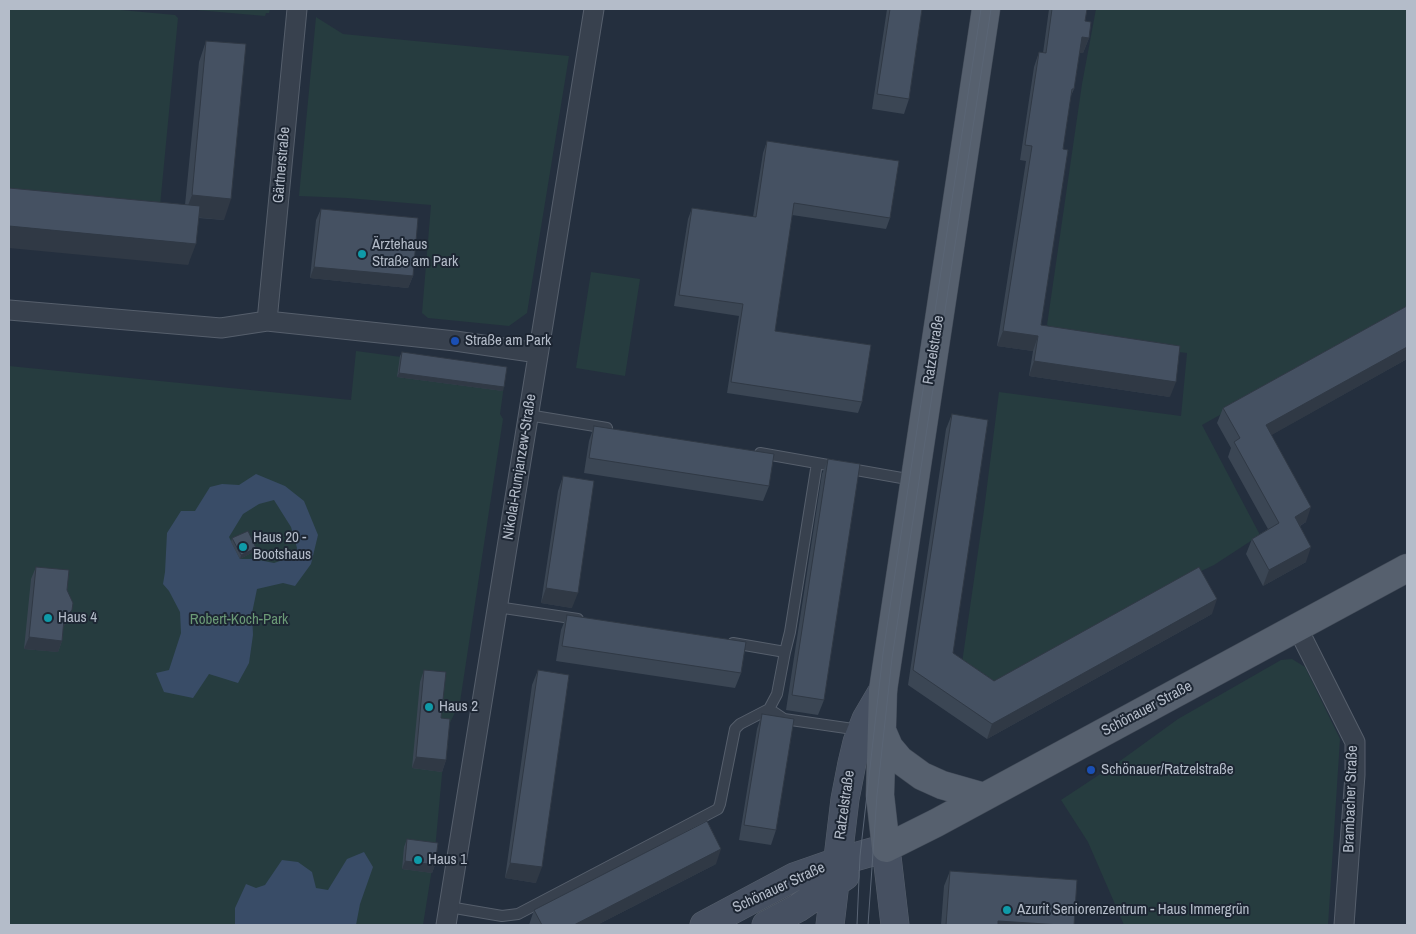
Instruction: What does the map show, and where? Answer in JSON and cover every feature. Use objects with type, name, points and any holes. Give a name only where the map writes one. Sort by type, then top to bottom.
[{"type":"main road","name":"Ratzelstraße","points":[[830,925],[847,785],[872,732],[883,690],[986,9]]},
{"type":"main road","name":"Schönauer Straße","points":[[704,925],[794,878],[836,872],[886,848],[1407,568]]},
{"type":"main road","name":"Ratzelstraße","points":[[872,732],[900,760],[922,776],[942,785],[984,797]]},
{"type":"main road","name":"Ratzelstraße","points":[[872,732],[895,925]]},
{"type":"main road","name":"Schönauer Straße","points":[[766,925],[798,908],[836,872]]},
{"type":"street","name":"Gärtnerstraße","points":[[267,321],[296,9]]},
{"type":"street","name":"Nikolai-Rumjanzew-Straße","points":[[447,916],[594,9]]},
{"type":"street","points":[[9,310],[222,328],[267,321],[455,341],[538,353]]},
{"type":"street","name":"Brambacher Straße","points":[[1297,627],[1356,742],[1344,925]]},
{"type":"lane","points":[[528,416],[615,430]]},
{"type":"lane","points":[[751,452],[914,480]]},
{"type":"lane","points":[[447,916],[502,916],[518,914],[714,812],[720,804],[735,729],[740,724],[769,709],[777,694],[790,632],[817,463]]},
{"type":"lane","points":[[497,607],[585,620]]},
{"type":"lane","points":[[725,642],[785,652]]},
{"type":"lane","points":[[769,709],[784,719],[872,732]]},
{"type":"green space","points":[[9,9],[110,9],[175,15],[178,18],[160,206],[9,196]]},
{"type":"green space","points":[[185,9],[270,9],[269,13],[266,13],[265,16]]},
{"type":"green space","points":[[1096,9],[1407,9],[1407,310],[1202,425],[1260,535],[1214,565],[1140,600],[993,683],[962,663],[999,392],[1181,416],[1187,353],[1068,339],[1047,325],[1082,84]]},
{"type":"green space","points":[[316,17],[343,34],[569,56],[527,313],[509,326],[428,318],[422,313],[431,205],[299,196]]},
{"type":"green space","points":[[591,272],[640,279],[625,376],[576,368]]},
{"type":"green space","name":"Robert-Koch-Park","points":[[356,351],[506,371],[500,414],[503,419],[460,702],[446,731],[435,850],[423,925],[9,925],[9,366],[351,400]]},
{"type":"green space","points":[[1292,659],[1305,667],[1340,739],[1328,925],[1124,925],[1088,842],[1061,800],[1120,761],[1178,719],[1281,660]]},
{"type":"water","points":[[256,474],[285,486],[304,501],[318,535],[311,564],[295,586],[283,583],[257,589],[252,613],[253,635],[249,663],[238,683],[209,674],[193,698],[164,692],[156,673],[169,670],[181,633],[180,612],[163,584],[167,533],[181,511],[195,511],[210,487],[222,484],[239,485]],"holes":[[[274,500],[291,527],[297,548],[295,556],[274,563],[254,559],[240,559],[229,537],[243,514],[259,504]]]},
{"type":"water","points":[[364,852],[373,867],[360,904],[356,925],[235,925],[235,908],[246,884],[256,888],[265,885],[282,860],[298,862],[312,872],[316,888],[328,890],[347,859]]},
{"type":"building","points":[[890,9],[922,9],[909,99],[877,94]]},
{"type":"building","points":[[1052,9],[1087,9],[1085,21],[1091,22],[1089,38],[1082,37],[1074,89],[1072,89],[1063,149],[1068,150],[1041,325],[1180,346],[1176,382],[1034,361],[1038,336],[1003,331],[1032,146],[1025,145],[1039,52],[1046,53]]},
{"type":"building","points":[[206,41],[246,44],[231,199],[192,195]]},
{"type":"building","points":[[767,141],[899,161],[890,218],[794,203],[775,331],[871,345],[862,402],[731,382],[743,304],[679,295],[692,208],[756,217]]},
{"type":"building","points":[[9,188],[200,206],[196,244],[9,226]]},
{"type":"building","name":"Ärztehaus Straße am Park","points":[[321,209],[418,218],[413,276],[314,267]]},
{"type":"building","points":[[1407,306],[1407,347],[1266,425],[1311,507],[1295,517],[1311,547],[1269,570],[1252,539],[1279,523],[1234,442],[1240,438],[1223,408]]},
{"type":"building","points":[[402,352],[507,367],[504,387],[399,373]]},
{"type":"building","points":[[952,414],[988,420],[953,653],[994,681],[1199,567],[1217,599],[992,724],[913,670]]},
{"type":"building","points":[[594,426],[774,454],[769,486],[589,458]]},
{"type":"building","points":[[828,459],[860,464],[824,700],[792,695]]},
{"type":"building","points":[[563,476],[594,481],[578,593],[546,588]]},
{"type":"building","name":"Haus 20 - Bootshaus","points":[[248,531],[256,548],[241,555],[232,538]]},
{"type":"building","name":"Haus 4","points":[[36,567],[69,570],[67,590],[73,603],[72,610],[64,619],[62,641],[29,637]]},
{"type":"building","points":[[567,615],[746,642],[741,673],[562,646]]},
{"type":"building","name":"Haus 2","points":[[424,670],[446,672],[441,718],[450,719],[446,760],[416,757]]},
{"type":"building","points":[[538,670],[569,675],[542,867],[510,863]]},
{"type":"building","points":[[762,714],[794,719],[776,830],[744,825]]},
{"type":"building","points":[[707,821],[721,849],[574,925],[542,925],[534,910]]},
{"type":"building","points":[[407,839],[438,843],[435,865],[405,861]]},
{"type":"building","name":"Azurit Seniorenzentrum - Haus Immergrün","points":[[950,871],[1077,880],[1074,925],[998,921],[998,925],[946,925]]},
{"type":"tram line","points":[[857,925],[860,856],[883,653],[981,9]]},
{"type":"tram line","points":[[868,925],[877,795],[892,658],[991,9]]},
{"type":"place","name":"Ärztehaus Straße am Park","points":[[362,254]]},
{"type":"place","name":"Straße am Park","points":[[455,341]]},
{"type":"place","name":"Haus 20 - Bootshaus","points":[[243,547]]},
{"type":"place","name":"Haus 4","points":[[48,618]]},
{"type":"place","name":"Haus 2","points":[[429,707]]},
{"type":"place","name":"Schönauer/Ratzelstraße","points":[[1091,770]]},
{"type":"place","name":"Haus 1","points":[[418,860]]},
{"type":"place","name":"Azurit Seniorenzentrum - Haus Immergrün","points":[[1007,910]]}]
